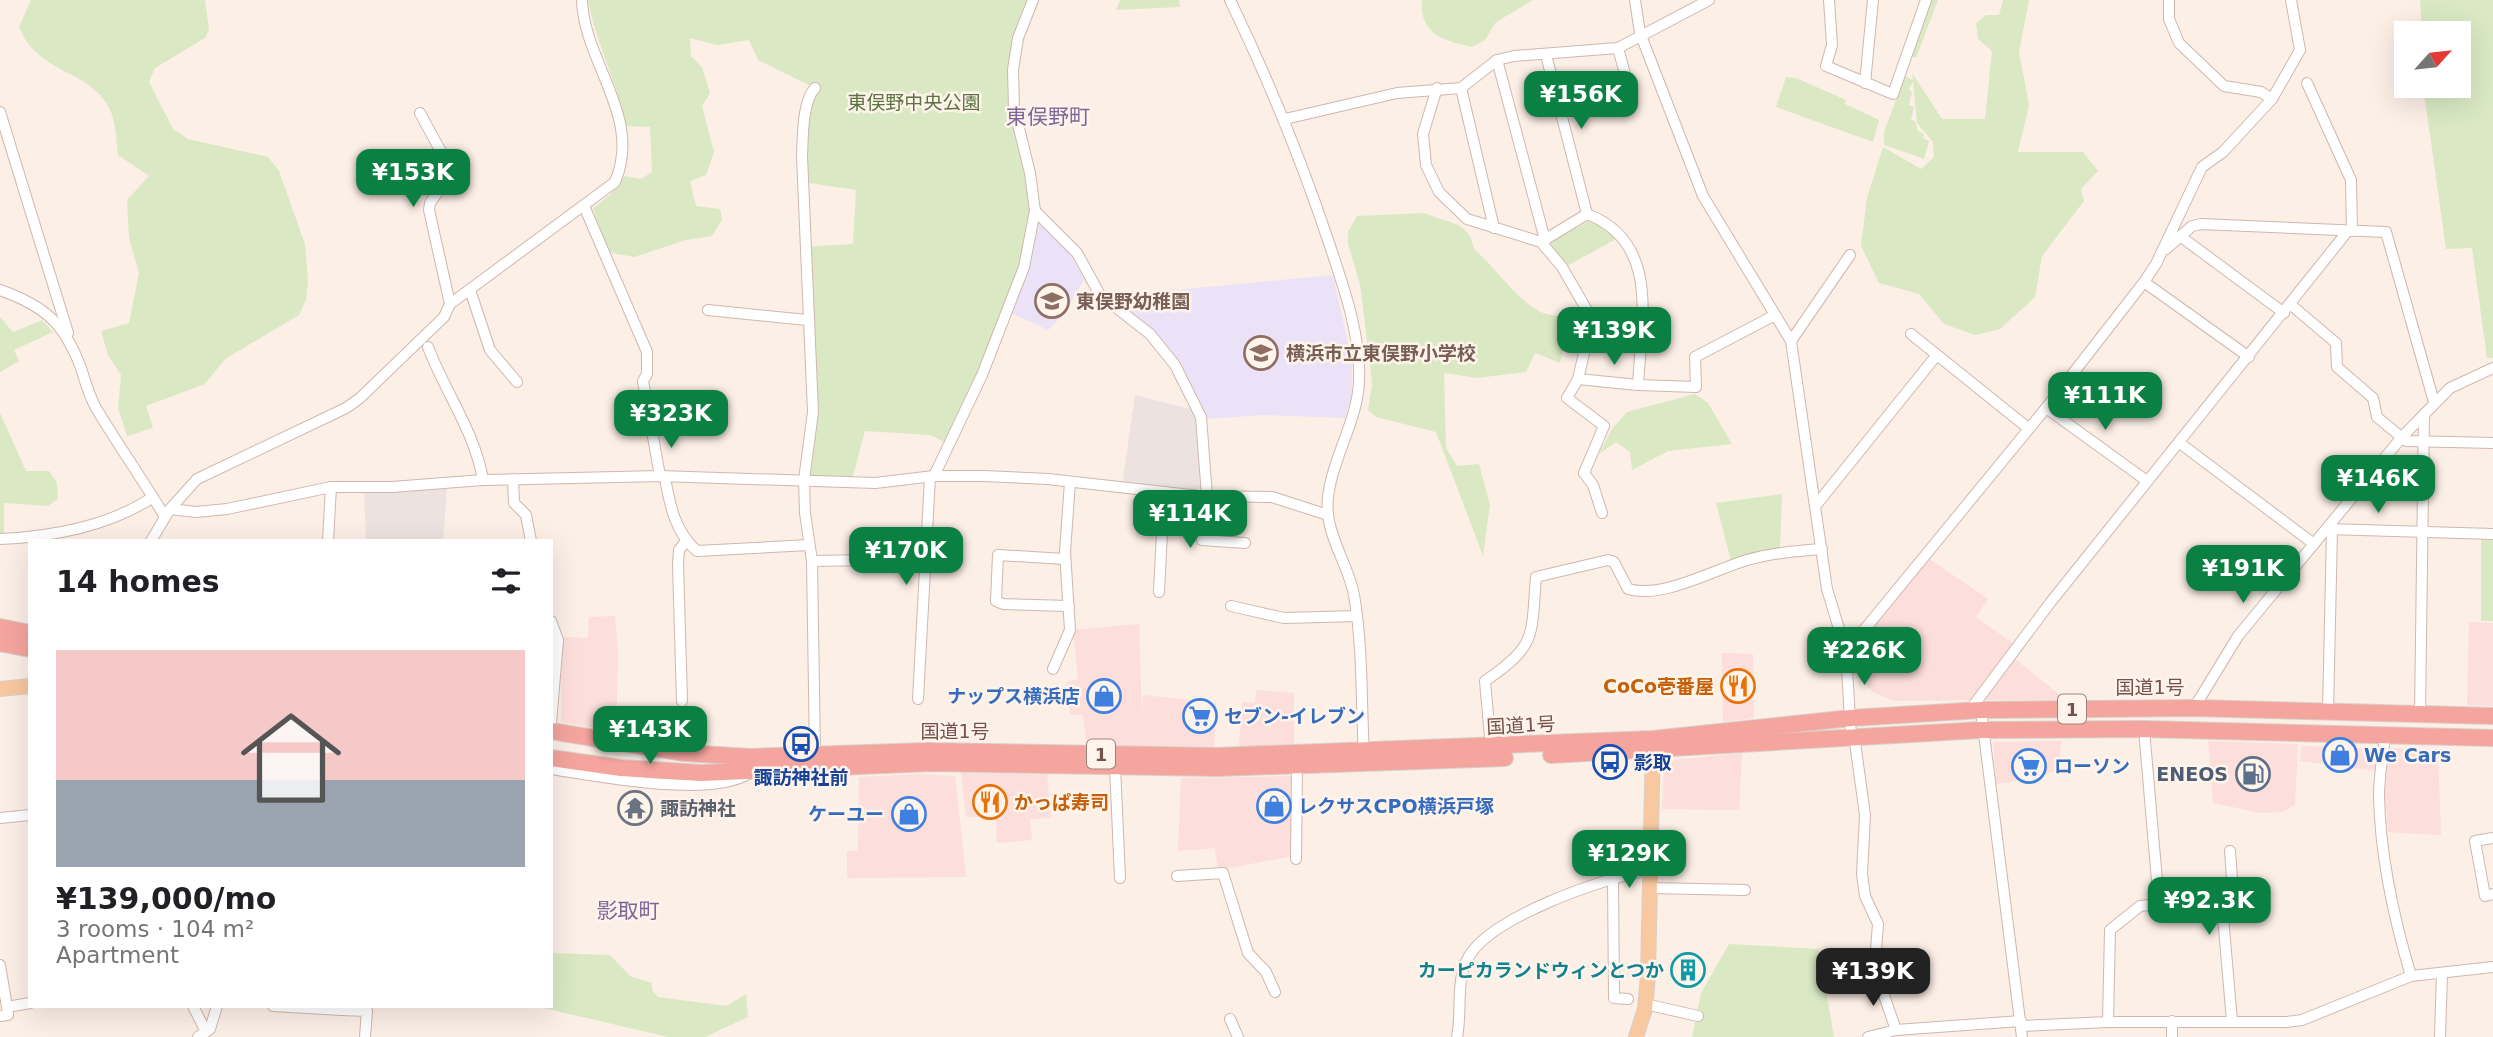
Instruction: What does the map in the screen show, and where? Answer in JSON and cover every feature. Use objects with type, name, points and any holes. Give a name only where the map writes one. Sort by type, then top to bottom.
[{"type":"highway","points":[[0,627],[28,633]]},
{"type":"highway","points":[[0,643],[28,649]]},
{"type":"highway","name":"国道1号","points":[[553,758],[678,773],[944,763],[1297,766],[1491,748],[1652,744],[1851,718],[1975,710],[2194,708],[2493,716]]},
{"type":"highway","name":"国道1号","points":[[553,731],[685,753],[750,757],[955,751],[1364,758],[1981,730],[2144,729],[2493,738]]},
{"type":"highway","name":"1","points":[[553,741],[679,763],[753,771]]},
{"type":"main road","points":[[0,689],[28,686]]},
{"type":"main road","points":[[1636,1037],[1645,1004],[1652,744]]},
{"type":"street","points":[[152,539],[167,513],[190,485],[206,473],[360,398],[444,317],[450,304],[615,182],[621,168],[624,141],[613,97],[585,26],[582,0]]},
{"type":"street","points":[[918,699],[923,559],[932,477],[982,375],[1021,279],[1035,211],[1012,89],[1014,53],[1033,0]]},
{"type":"street","points":[[1230,0],[1285,119],[1340,276],[1356,340],[1360,378],[1356,412],[1331,488],[1328,515],[1348,570],[1357,616],[1364,758]]},
{"type":"street","points":[[1635,0],[1640,33],[1703,196],[1791,341],[1817,504],[1827,589],[1846,652],[1853,736],[1865,815],[1862,874],[1866,895],[1878,924],[1875,963]]},
{"type":"street","points":[[1285,119],[1397,93],[1461,88],[1497,60],[1514,56],[1618,47],[1640,33],[1683,16],[1709,0]]},
{"type":"street","points":[[1829,0],[1832,45],[1826,66],[1893,94],[1926,0]]},
{"type":"street","points":[[1865,83],[1873,0]]},
{"type":"street","points":[[2169,0],[2169,19],[2179,43],[2224,86],[2261,92],[2272,99]]},
{"type":"street","points":[[1846,652],[2046,408],[2144,282],[2162,253],[2202,167],[2223,152],[2272,99],[2300,50],[2291,0]]},
{"type":"street","points":[[1559,112],[1631,96],[1618,47]]},
{"type":"street","points":[[1546,55],[1587,214]]},
{"type":"street","points":[[1497,60],[1543,241],[1562,267],[1592,319],[1578,379],[1567,398],[1604,426],[1584,473],[1593,485],[1602,513]]},
{"type":"street","points":[[2021,1028],[1991,780],[1975,710],[2050,603],[2350,232],[2351,180],[2307,83]]},
{"type":"street","points":[[815,88],[808,105],[802,156],[813,412],[804,480],[812,561],[815,754]]},
{"type":"street","points":[[1437,88],[1423,126],[1426,165],[1449,204],[1467,219],[1543,241],[1587,214]]},
{"type":"street","points":[[1461,88],[1494,228]]},
{"type":"street","points":[[0,112],[71,344],[94,405],[167,513]]},
{"type":"street","points":[[420,113],[452,172],[430,203],[429,210],[450,304]]},
{"type":"street","points":[[584,206],[647,352],[647,374],[643,381],[669,503],[686,541],[697,551],[809,545]]},
{"type":"street","points":[[1035,211],[1077,253],[1100,295],[1150,334],[1175,365],[1201,417],[1204,496],[1202,540],[1245,543]]},
{"type":"street","points":[[1587,214],[1598,218],[1629,246],[1643,279],[1638,384]]},
{"type":"street","points":[[2162,253],[2192,226],[2201,224],[2386,232],[2434,401]]},
{"type":"street","points":[[2180,236],[2336,344],[2337,367],[2374,398],[2377,417],[2406,441],[2493,443]]},
{"type":"street","points":[[1791,341],[1850,255]]},
{"type":"street","points":[[2144,282],[2249,357]]},
{"type":"street","points":[[0,290],[30,301],[51,317],[71,344]]},
{"type":"street","points":[[470,290],[489,349],[517,382]]},
{"type":"street","points":[[708,310],[807,320]]},
{"type":"street","points":[[1578,379],[1696,387],[1695,357],[1774,315]]},
{"type":"street","points":[[1911,334],[2028,428]]},
{"type":"street","points":[[428,347],[438,374],[478,449],[483,480]]},
{"type":"street","points":[[1817,504],[1936,356]]},
{"type":"street","points":[[2194,708],[2238,636],[2314,544],[2330,529],[2402,437],[2434,401],[2473,375],[2493,368]]},
{"type":"street","points":[[2046,408],[2147,481]]},
{"type":"street","points":[[2420,714],[2424,414]]},
{"type":"street","points":[[2180,444],[2314,544]]},
{"type":"street","points":[[167,513],[227,509],[331,487],[404,487],[513,479],[663,477],[875,483],[932,477],[1070,482],[1204,496],[1284,499],[1328,515]]},
{"type":"street","points":[[513,479],[514,503],[526,515],[531,539]]},
{"type":"street","points":[[1053,669],[1069,637],[1065,559],[1070,482]]},
{"type":"street","points":[[328,539],[331,487]]},
{"type":"street","points":[[1159,592],[1164,492]]},
{"type":"street","points":[[0,539],[43,535],[109,519],[133,510],[153,496]]},
{"type":"street","points":[[2330,529],[2493,534]]},
{"type":"street","points":[[2328,712],[2330,529]]},
{"type":"street","points":[[682,701],[678,564],[680,550],[686,541]]},
{"type":"street","points":[[1491,748],[1485,681],[1524,652],[1534,624],[1536,577],[1608,560],[1614,562],[1628,589],[1654,588],[1692,580],[1749,559],[1822,550]]},
{"type":"street","points":[[1065,559],[998,555],[996,601],[1003,604],[1069,606]]},
{"type":"street","points":[[812,561],[923,559]]},
{"type":"street","points":[[1231,606],[1284,618],[1357,616]]},
{"type":"street","points":[[553,626],[558,640],[553,699]]},
{"type":"street","points":[[2108,1021],[2110,930],[2140,906],[2159,904],[2144,729]]},
{"type":"street","points":[[2385,736],[2379,794],[2382,831],[2398,932],[2411,976]]},
{"type":"street","points":[[1115,766],[1120,878]]},
{"type":"street","points":[[1296,859],[1297,766]]},
{"type":"street","points":[[553,769],[643,781],[718,784],[753,771]]},
{"type":"street","points":[[0,818],[28,816]]},
{"type":"street","points":[[2493,838],[2475,841],[2485,896],[2493,894]]},
{"type":"street","points":[[2230,851],[2233,892],[2223,918],[2232,1021]]},
{"type":"street","points":[[1457,1037],[1463,970],[1482,937],[1555,899],[1613,878],[1650,869]]},
{"type":"street","points":[[1177,876],[1223,873],[1248,953],[1266,972],[1275,992]]},
{"type":"street","points":[[1613,878],[1614,998],[1628,999]]},
{"type":"street","points":[[1650,888],[1745,890]]},
{"type":"street","points":[[0,965],[4,1011],[28,1004]]},
{"type":"street","points":[[1868,1037],[1896,1030],[2021,1028],[2108,1021],[2302,1020],[2411,976],[2493,967]]},
{"type":"street","points":[[2440,1037],[2442,973]]},
{"type":"street","points":[[1878,978],[1896,1030]]},
{"type":"street","points":[[1645,1004],[1698,1016]]},
{"type":"street","points":[[194,1008],[202,1035],[210,1029],[216,1008]]},
{"type":"street","points":[[343,1008],[367,1011],[365,1037]]},
{"type":"street","points":[[1230,1019],[1238,1037]]},
{"type":"street","points":[[2172,1021],[2172,1037]]},
{"type":"shaded area","points":[[1037,220],[1059,236],[1084,279],[1065,313],[1048,330],[1011,313],[1027,277]]},
{"type":"shaded area","name":"横浜市立東俣野小学校","points":[[1333,275],[1352,362],[1352,394],[1345,418],[1263,415],[1207,419],[1179,363],[1162,341],[1114,296]]},
{"type":"shaded area","points":[[1135,395],[1194,410],[1198,426],[1201,486],[1196,491],[1122,485]]},
{"type":"shaded area","points":[[447,489],[443,539],[366,539],[364,490]]},
{"type":"shaded area","points":[[1928,558],[1988,599],[1976,617],[2014,644],[1972,700],[1895,701],[1874,693],[1856,676],[1853,653]]},
{"type":"shaded area","points":[[615,616],[618,656],[616,732],[561,722],[562,637],[588,638],[589,617]]},
{"type":"shaded area","points":[[2469,622],[2493,623],[2493,706],[2467,705]]},
{"type":"shaded area","name":"ナップス横浜店","points":[[1139,624],[1142,718],[1143,695],[1216,703],[1214,749],[1087,745],[1083,715],[1070,715],[1066,682],[1078,679],[1073,630]]},
{"type":"shaded area","name":"CoCo壱番屋","points":[[1722,653],[1753,654],[1754,718],[1723,722]]},
{"type":"shaded area","points":[[2014,658],[2066,700],[1983,700]]},
{"type":"shaded area","points":[[1256,690],[1294,693],[1294,748],[1239,748],[1242,702],[1255,703]]},
{"type":"shaded area","points":[[2061,741],[2059,769],[2038,778],[1996,784],[1993,742]]},
{"type":"shaded area","name":"ENEOS","points":[[2208,741],[2298,744],[2295,805],[2282,812],[2261,813],[2213,803]]},
{"type":"shaded area","name":"We Cars","points":[[2302,746],[2380,749],[2377,771],[2300,761]]},
{"type":"shaded area","points":[[2389,748],[2438,750],[2441,835],[2388,832],[2385,794]]},
{"type":"shaded area","points":[[1742,753],[1739,810],[1662,809],[1664,771],[1674,760]]},
{"type":"shaded area","points":[[961,772],[1047,774],[1051,818],[1030,819],[1032,840],[997,843],[996,817],[966,817]]},
{"type":"shaded area","name":"ケーユー","points":[[918,774],[955,776],[966,877],[847,878],[847,851],[858,851],[859,777]]},
{"type":"shaded area","points":[[1293,776],[1293,853],[1289,857],[1218,870],[1215,848],[1178,851],[1181,778]]},
{"type":"green space","points":[[31,0],[205,0],[209,30],[205,38],[155,68],[149,82],[173,129],[188,139],[268,157],[279,171],[305,244],[308,281],[306,300],[299,315],[225,359],[205,384],[146,406],[153,428],[127,436],[118,408],[121,375],[108,355],[101,331],[129,323],[139,273],[129,238],[127,200],[149,176],[118,155],[113,117],[100,94],[50,63],[28,42],[19,27]]},
{"type":"green space","name":"東俣野中央公園","points":[[588,0],[1033,0],[1013,70],[1035,211],[1021,279],[946,443],[930,435],[865,431],[852,480],[804,480],[809,453],[805,247],[853,244],[856,190],[803,182],[802,156],[815,88],[758,60],[749,40],[717,45],[690,38],[691,56],[702,67],[710,93],[702,106],[714,152],[706,175],[690,181],[696,206],[720,209],[722,220],[712,236],[686,240],[634,257],[607,252],[593,208],[610,195],[625,176],[641,179],[652,172],[650,127],[626,126]]},
{"type":"green space","points":[[1120,0],[1179,0],[1180,7],[1116,10]]},
{"type":"green space","points":[[1422,0],[1533,0],[1496,22],[1485,40],[1472,47],[1444,39],[1429,29],[1422,12]]},
{"type":"green space","points":[[1929,0],[1938,0],[1916,58],[1909,55]]},
{"type":"green space","points":[[2003,0],[2029,0],[2019,52],[2029,105],[2018,152],[2083,152],[2098,171],[2081,189],[2084,201],[2042,256],[2035,297],[2000,329],[1975,335],[1944,324],[1919,294],[1879,283],[1861,246],[1867,198],[1883,147],[1921,169],[1934,157],[1933,142],[1917,123],[1913,82],[1909,89],[1912,92],[1909,105],[1914,107],[1911,120],[1915,121],[1918,131],[1924,134],[1923,138],[1929,141],[1924,159],[1884,145],[1884,132],[1905,76],[1913,80],[1912,73],[1942,119],[1985,119],[1992,51],[1978,39],[1976,23],[1986,15],[1999,15]]},
{"type":"green space","points":[[2420,0],[2493,0],[2493,358],[2487,358],[2472,248],[2446,249],[2425,98],[2471,98],[2471,21],[2421,21]]},
{"type":"green space","points":[[1786,77],[1796,78],[1846,100],[1845,104],[1879,120],[1873,142],[1776,107]]},
{"type":"green space","points":[[1425,213],[1462,228],[1474,249],[1534,308],[1546,314],[1571,318],[1560,363],[1535,353],[1526,372],[1477,378],[1444,373],[1446,448],[1457,466],[1479,464],[1490,505],[1483,556],[1436,432],[1376,417],[1368,410],[1372,385],[1370,364],[1360,284],[1348,244],[1348,232],[1357,216]]},
{"type":"green space","points":[[1593,219],[1618,238],[1565,267],[1551,249],[1551,242]]},
{"type":"green space","points":[[0,317],[13,332],[42,320],[53,332],[14,350],[19,361],[0,372]]},
{"type":"green space","points":[[1695,394],[1708,403],[1732,444],[1668,451],[1632,470],[1630,452],[1616,442],[1599,454],[1612,429],[1627,412]]},
{"type":"green space","points":[[0,413],[26,471],[49,471],[57,483],[58,499],[48,506],[4,503],[4,536],[0,536]]},
{"type":"green space","points":[[1782,494],[1780,549],[1731,561],[1716,503]]},
{"type":"green space","points":[[2481,537],[2493,538],[2493,621],[2481,621]]},
{"type":"green space","points":[[1729,944],[1819,949],[1834,1037],[1692,1037],[1701,993]]},
{"type":"green space","points":[[553,953],[610,955],[630,976],[652,983],[652,990],[658,997],[727,1006],[746,994],[748,1017],[705,1037],[668,1037],[544,1008],[553,1008]]},
{"type":"place","name":"東俣野幼稚園","points":[[1052,301]]},
{"type":"place","name":"横浜市立東俣野小学校","points":[[1261,353]]},
{"type":"place","name":"CoCo壱番屋","points":[[1738,686]]},
{"type":"place","name":"ナップス横浜店","points":[[1104,696]]},
{"type":"place","name":"セブン-イレブン","points":[[1200,716]]},
{"type":"place","name":"諏訪神社前","points":[[801,744]]},
{"type":"place","name":"We Cars","points":[[2340,755]]},
{"type":"place","name":"影取","points":[[1610,762]]},
{"type":"place","name":"ローソン","points":[[2029,766]]},
{"type":"place","name":"ENEOS","points":[[2253,774]]},
{"type":"place","name":"かっぱ寿司","points":[[990,802]]},
{"type":"place","name":"レクサスCPO横浜戸塚","points":[[1274,806]]},
{"type":"place","name":"諏訪神社","points":[[635,808]]},
{"type":"place","name":"ケーユー","points":[[909,814]]},
{"type":"place","name":"カーピカランドウィンとつか","points":[[1688,970]]},
{"type":"district","name":"東俣野町","points":[[1048,117]]},
{"type":"district","name":"影取町","points":[[628,911]]}]
